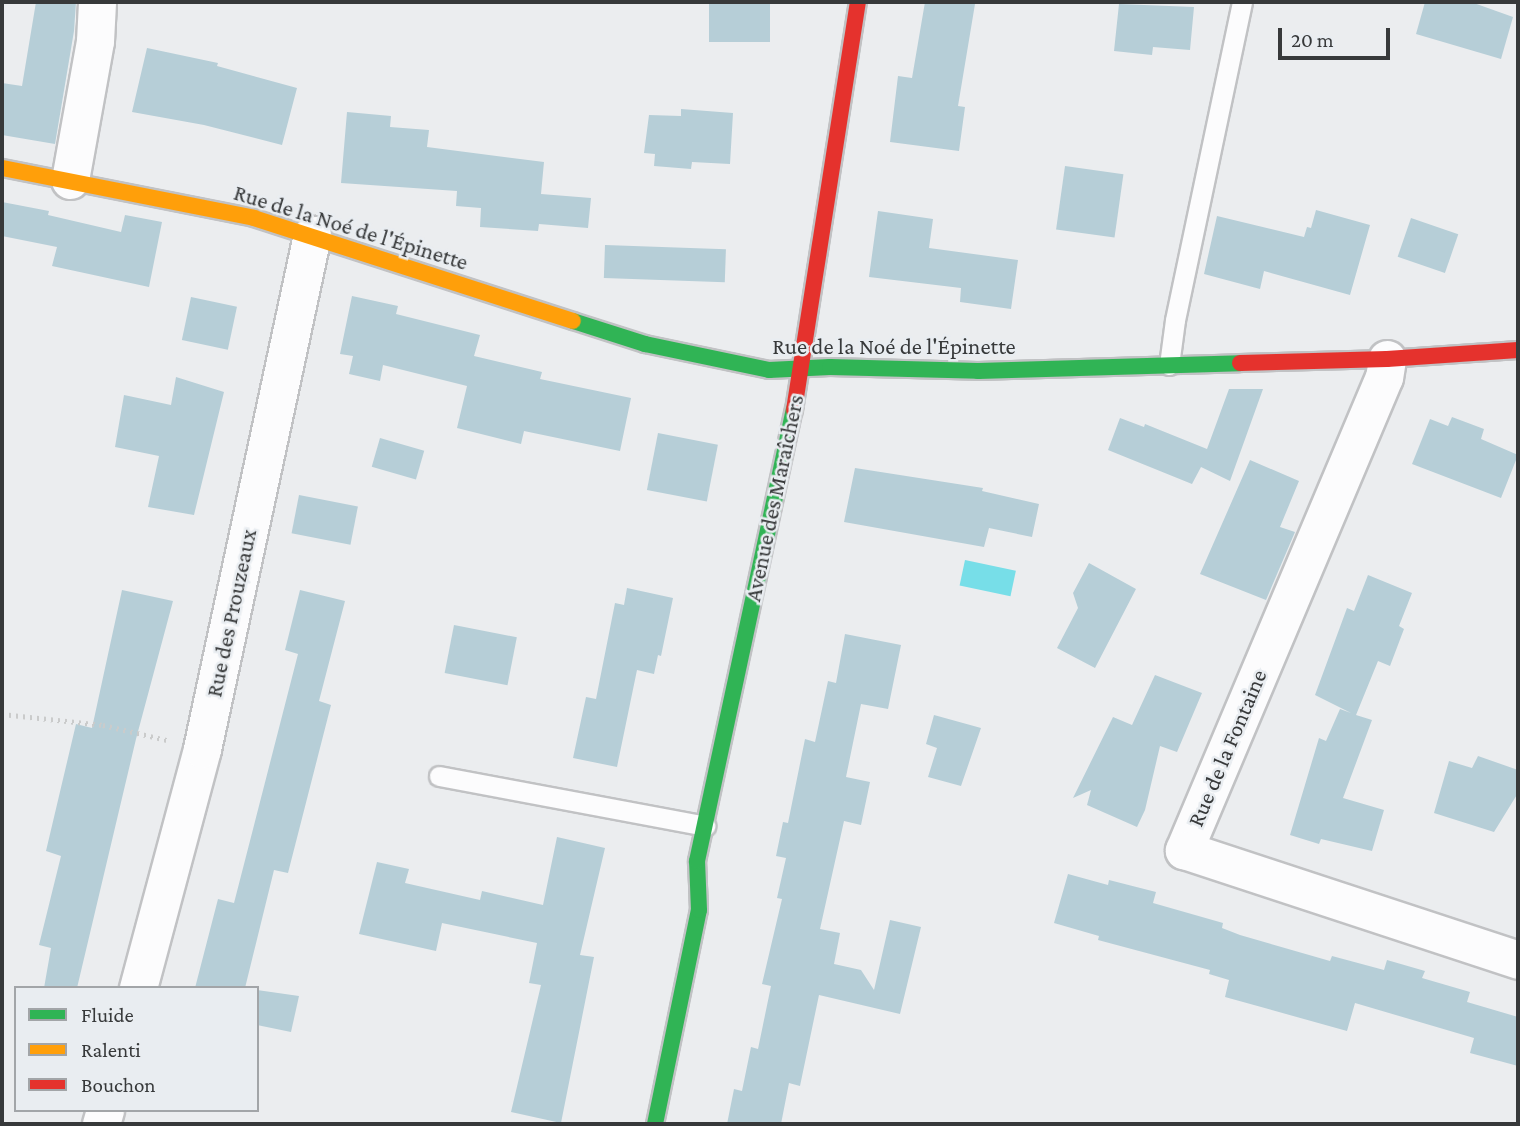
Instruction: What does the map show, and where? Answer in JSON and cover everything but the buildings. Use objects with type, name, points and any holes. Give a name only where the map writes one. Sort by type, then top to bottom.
[{"type":"street","points":[[70,180],[95,41],[97,2]]},
{"type":"street","name":"Avenue des Maraîchers","points":[[655,1124],[699,910],[697,861],[760,563],[772,526],[801,370],[858,2]]},
{"type":"street","name":"Rue de la Noé de l'Épinette","points":[[2,168],[254,218],[646,344],[769,370],[830,367],[978,371],[1387,359],[1518,349]]},
{"type":"street","name":"Rue des Prouzeaux","points":[[139,986],[202,748],[312,235]]},
{"type":"street","name":"Rue de la Fontaine","points":[[1387,359],[1384,377],[1184,850],[1518,960]]},
{"type":"lane","points":[[1168,365],[1175,320],[1242,2]]},
{"type":"lane","points":[[439,776],[705,825]]},
{"type":"path","points":[[2,714],[103,725],[202,748]]},
{"type":"water","points":[[965,560],[1016,571],[1010,596],[960,585]]},
{"type":"traffic: fast","points":[[573,321],[645,344],[769,370],[830,367],[978,371],[1240,363]]},
{"type":"traffic: fast","points":[[655,1124],[699,910],[697,861],[794,410]]},
{"type":"traffic: slow","points":[[2,168],[254,218],[573,321]]},
{"type":"traffic: jam","points":[[794,410],[858,2]]},
{"type":"traffic: jam","points":[[1240,363],[1387,359],[1518,350]]}]
